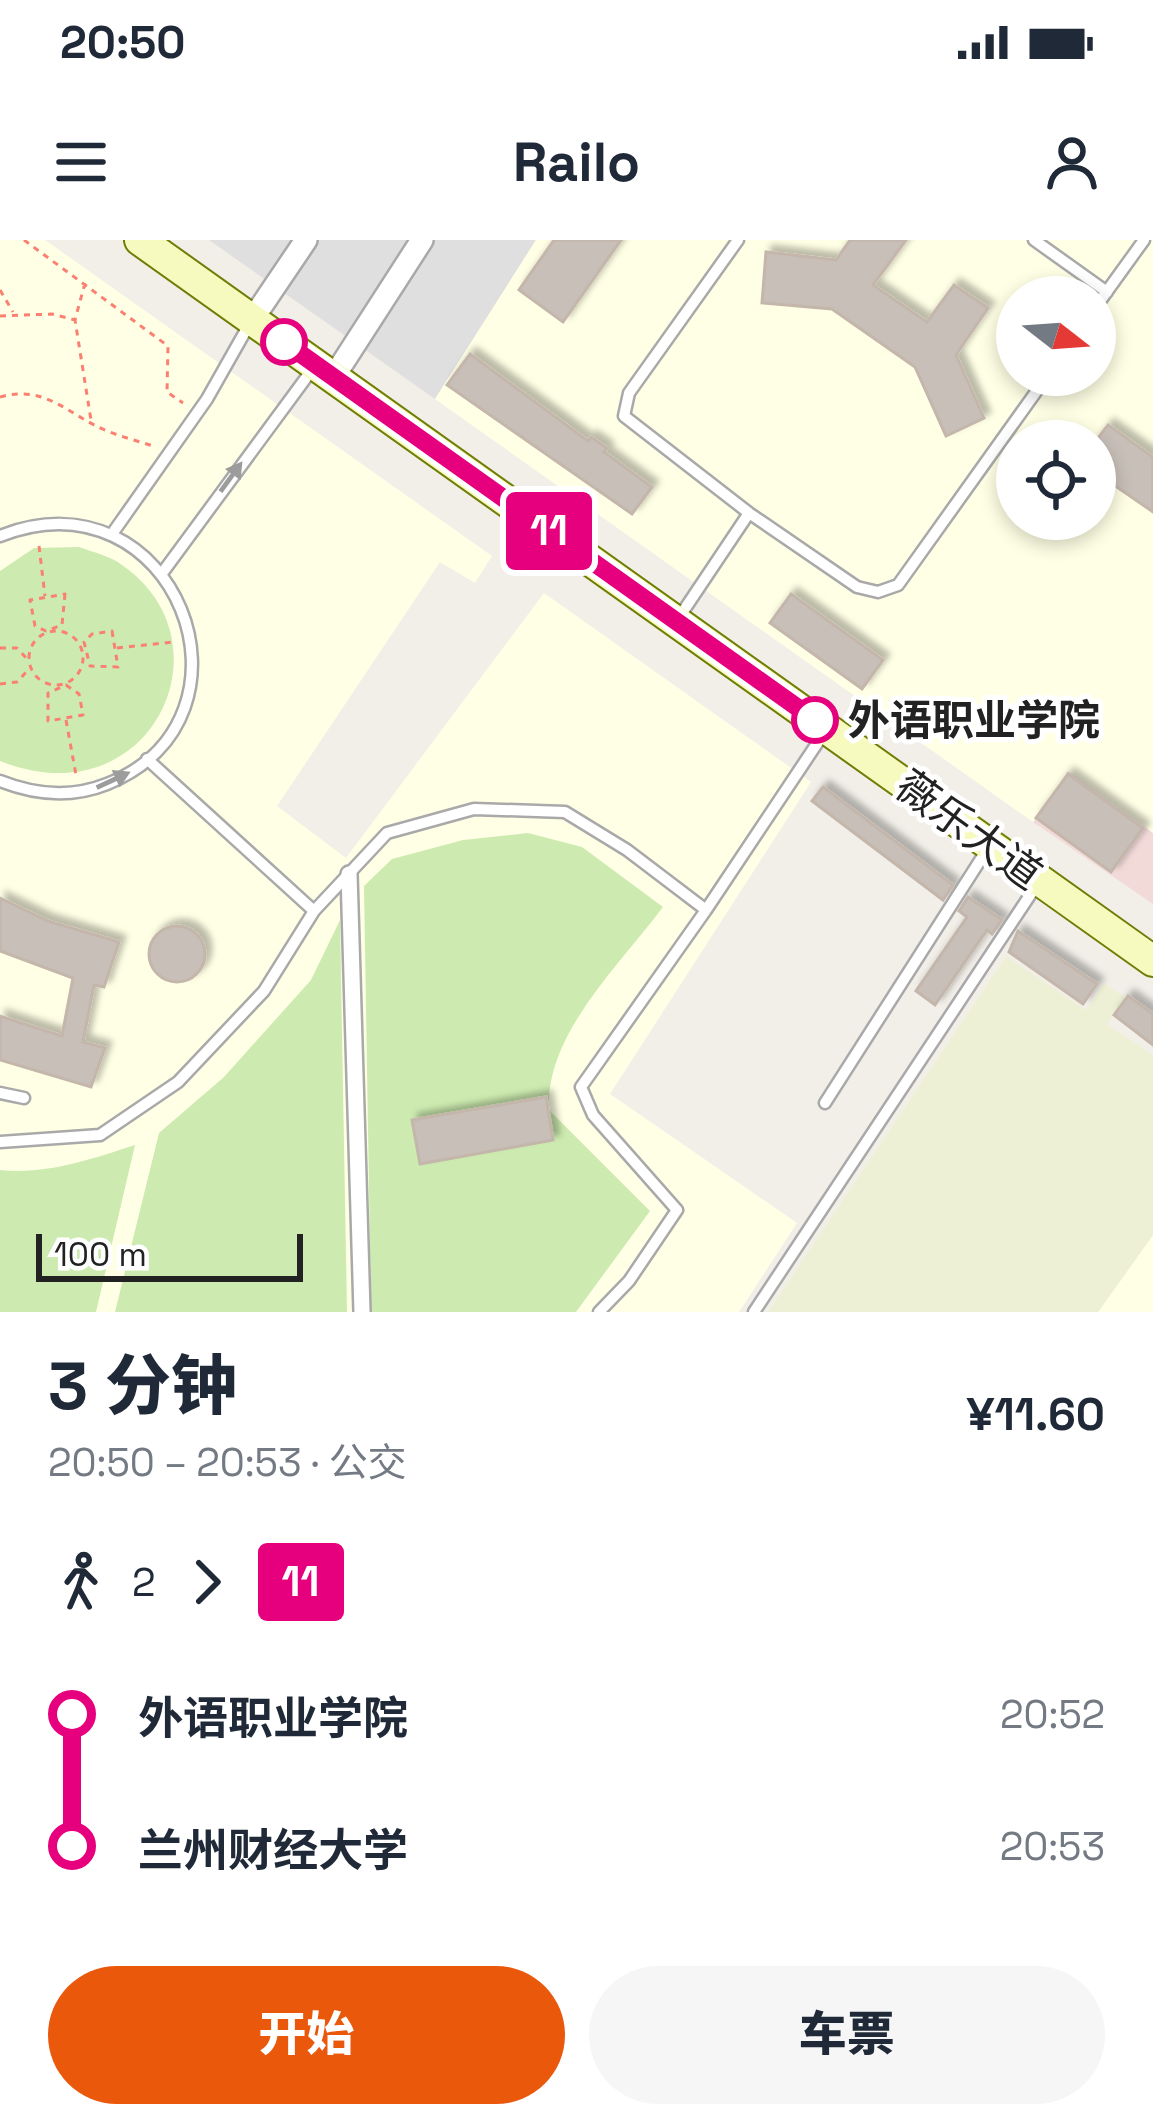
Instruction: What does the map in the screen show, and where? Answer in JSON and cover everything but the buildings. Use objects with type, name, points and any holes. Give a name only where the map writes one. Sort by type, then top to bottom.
[{"type":"main road","name":"薇乐大道","points":[[153,244],[252,320],[1153,961]]},
{"type":"street","points":[[252,320],[306,240]]},
{"type":"street","points":[[324,371],[422,240]]},
{"type":"street","points":[[349,874],[362,1312]]},
{"type":"lane","points":[[738,240],[623,408],[627,424],[857,587],[888,590],[898,585],[1033,396]]},
{"type":"lane","points":[[1034,240],[1085,276]]},
{"type":"lane","points":[[1116,279],[1144,240]]},
{"type":"lane","points":[[112,534],[196,414],[252,320]]},
{"type":"lane","points":[[163,572],[324,371]]},
{"type":"lane","points":[[676,622],[748,513]]},
{"type":"lane","points":[[0,536],[36,524],[75,524],[112,534],[163,572],[179,600],[191,640],[191,675],[181,712],[147,759],[115,780],[79,792],[40,793],[0,781]]},
{"type":"lane","points":[[599,1312],[629,1281],[677,1210],[593,1115],[581,1088],[827,729]]},
{"type":"lane","points":[[147,759],[314,911]]},
{"type":"lane","points":[[0,1142],[100,1135],[178,1082],[264,991],[314,911],[387,833],[474,809],[565,812],[627,850],[706,910]]},
{"type":"lane","points":[[825,1103],[990,845]]},
{"type":"lane","points":[[754,1312],[1040,880]]},
{"type":"lane","points":[[0,1093],[24,1098]]},
{"type":"path","points":[[24,240],[168,346],[167,392],[196,414]]},
{"type":"path","points":[[85,284],[75,320],[92,422]]},
{"type":"path","points":[[0,290],[14,314]]},
{"type":"path","points":[[0,316],[75,320]]},
{"type":"path","points":[[0,397],[17,392],[50,397],[92,422],[170,452]]},
{"type":"path","points":[[36,524],[45,598]]},
{"type":"path","points":[[0,648],[16,648],[29,662],[43,682],[60,685],[76,689],[83,715],[48,721],[46,697],[60,685],[81,670],[83,653],[92,634],[112,631],[118,667],[94,668],[83,653],[76,638],[52,630],[32,622],[30,600],[65,595],[65,620],[52,630],[36,638],[29,662],[22,679],[0,684]]},
{"type":"path","points":[[115,649],[191,640]]},
{"type":"path","points":[[66,718],[79,792]]},
{"type":"shaded area","points":[[0,240],[45,240],[492,556],[475,583],[440,562],[277,806],[346,858],[544,593],[811,782],[610,1094],[797,1223],[739,1312],[0,1312]]},
{"type":"shaded area","points":[[209,240],[536,240],[435,399]]},
{"type":"shaded area","points":[[536,240],[1153,240],[1153,833],[1068,771],[1033,822],[435,399]]},
{"type":"shaded area","points":[[1068,771],[1153,833],[1153,904],[1033,822]]},
{"type":"shaded area","points":[[1006,956],[1086,1010],[1104,983],[1125,997],[1107,1024],[1153,1055],[1153,1235],[1098,1312],[768,1312]]},
{"type":"shaded area","points":[[1153,1235],[1153,1312],[1098,1312]]},
{"type":"green space","points":[[79,547],[122,565],[155,598],[171,637],[172,677],[160,714],[134,746],[99,767],[53,773],[0,761],[0,571],[34,548]]},
{"type":"green space","points":[[528,833],[582,847],[663,907],[572,1028],[551,1082],[549,1110],[650,1211],[576,1312],[371,1312],[364,886],[392,859],[463,840]]},
{"type":"green space","points":[[340,920],[347,1312],[115,1312],[159,1133],[224,1077],[311,980]]},
{"type":"green space","points":[[135,1145],[96,1312],[0,1312],[0,1170],[52,1168]]},
{"type":"bus line","name":"11","points":[[284,342],[815,720]]},
{"type":"place","name":"外语职业学院","points":[[815,720]]}]
